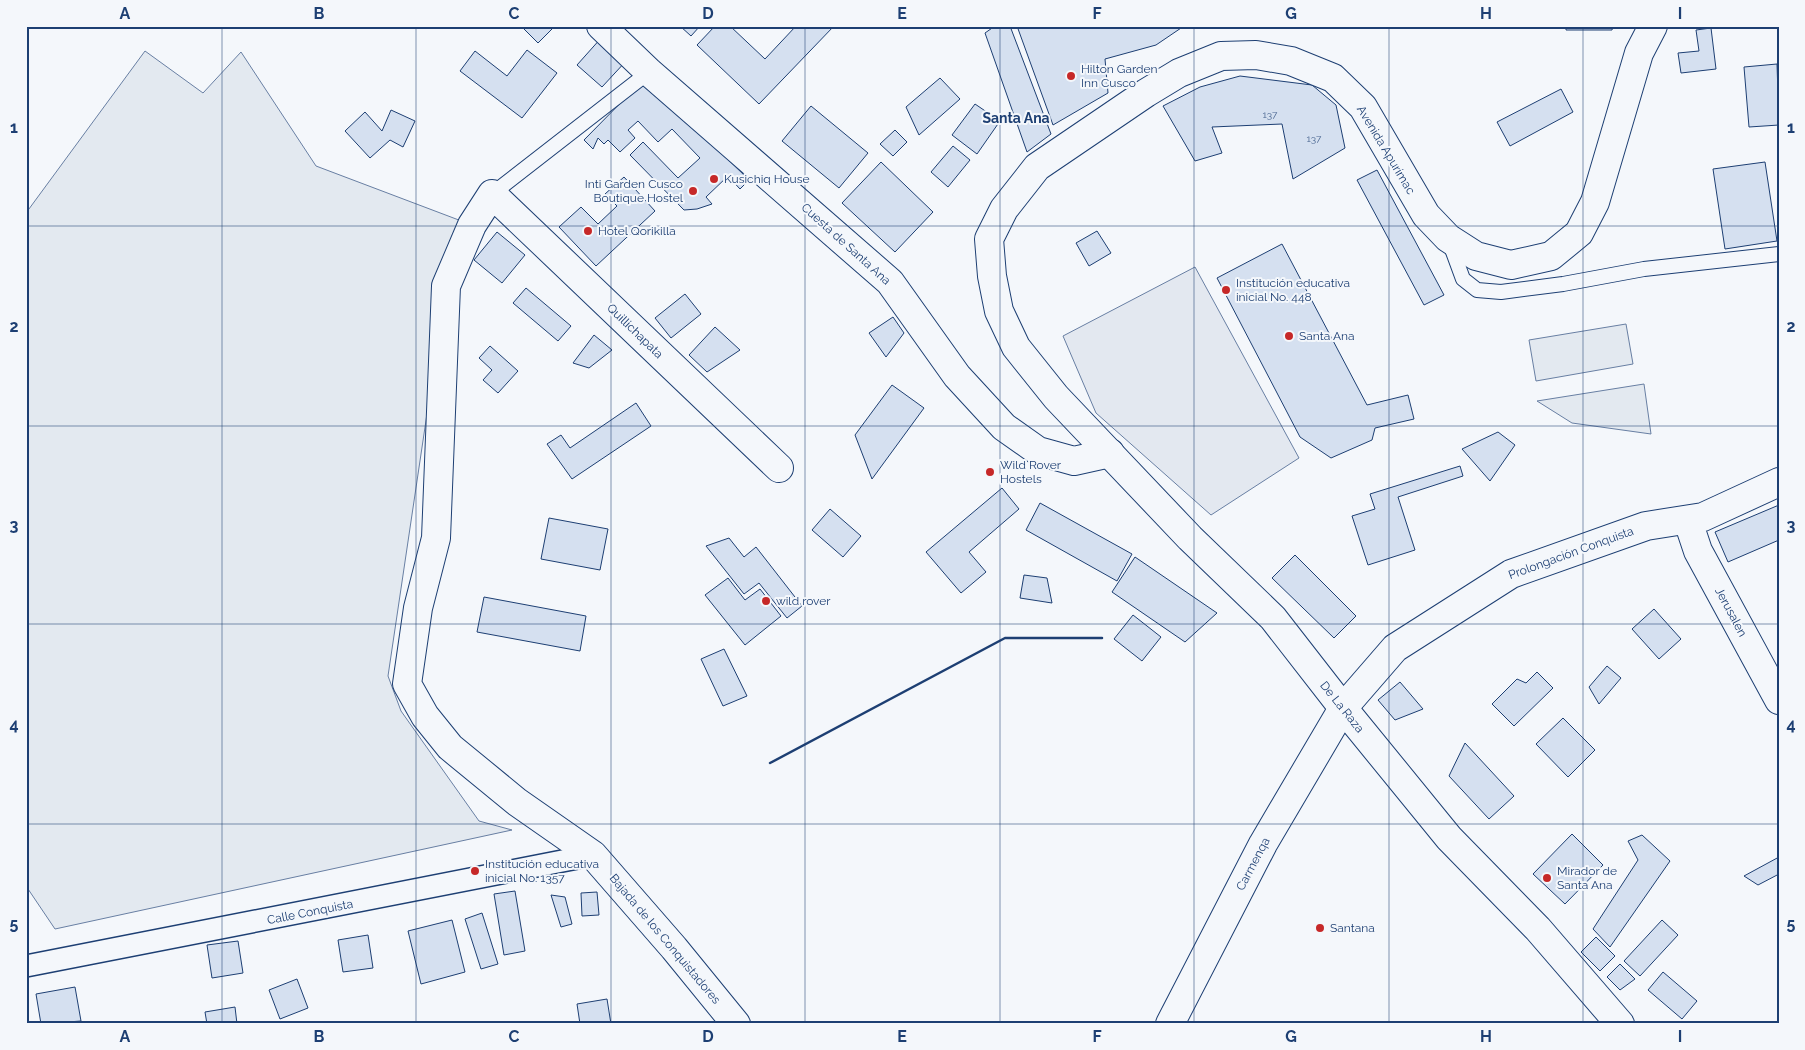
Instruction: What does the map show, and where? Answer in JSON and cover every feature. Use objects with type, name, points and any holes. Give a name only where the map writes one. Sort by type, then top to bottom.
[{"type":"street","name":"Cuesta de Santa Ana","points":[[601,26],[649,72],[890,282],[957,376],[1004,427],[1038,451],[1074,461],[1110,452]]},
{"type":"street","name":"Avenida Apurímac","points":[[1056,397],[1016,347],[999,311],[992,276],[989,239],[1004,209],[1037,167],[1146,92],[1179,73],[1221,56],[1256,55],[1291,61],[1333,78],[1363,107],[1426,215],[1448,238],[1476,256],[1510,265],[1551,256],[1579,233],[1595,202],[1639,53],[1653,26]]},
{"type":"street","name":"Quillichapata","points":[[492,194],[778,468]]},
{"type":"street","name":"Bajada de los Conquistadores","points":[[492,194],[472,225],[446,286],[436,538],[418,608],[407,684],[425,716],[450,747],[517,802],[593,855],[674,948],[736,1024]]},
{"type":"street","name":"De La Raza","points":[[1056,397],[1190,538],[1273,618],[1343,708],[1449,838],[1538,929],[1620,1024]]},
{"type":"street","name":"Prolongación Conquista","points":[[1343,708],[1395,648],[1511,574],[1646,526],[1704,518],[1779,482]]},
{"type":"street","name":"Jerusalen","points":[[1688,521],[1698,551],[1779,700]]},
{"type":"street","name":"Carmenqa","points":[[1170,1024],[1263,844],[1343,708]]},
{"type":"street","name":"Calle Conquista","points":[[26,966],[593,855]]},
{"type":"lane","points":[[492,194],[649,72]]},
{"type":"lane","points":[[1448,238],[1463,279],[1477,290],[1501,292],[1563,284],[1644,268],[1779,254]]},
{"type":"shaded area","points":[[145,51],[203,93],[241,52],[316,166],[472,225],[446,286],[388,676],[401,711],[479,821],[512,830],[55,929],[26,886],[26,213]]},
{"type":"shaded area","points":[[1195,267],[1299,458],[1211,515],[1096,413],[1063,336]]},
{"type":"shaded area","points":[[1626,324],[1633,364],[1536,381],[1529,340]]},
{"type":"shaded area","points":[[1644,384],[1651,434],[1572,423],[1537,401]]},
{"type":"building","points":[[521,26],[555,26],[538,43]]},
{"type":"building","points":[[680,26],[700,26],[691,36]]},
{"type":"building","points":[[715,26],[730,26],[765,59],[796,26],[834,26],[759,104],[697,45]]},
{"type":"building","points":[[995,26],[1010,26],[1051,134],[1027,152],[985,33]]},
{"type":"building","name":"Hilton Garden Inn Cusco","points":[[1017,26],[1184,26],[1156,45],[1105,59],[1108,93],[1053,125]]},
{"type":"building","points":[[1566,26],[1613,26],[1612,30],[1566,30]]},
{"type":"building","points":[[1711,28],[1716,69],[1681,73],[1678,53],[1699,51],[1696,30]]},
{"type":"building","points":[[602,37],[627,60],[602,87],[577,65]]},
{"type":"building","points":[[527,50],[557,73],[522,118],[460,71],[475,51],[507,76]]},
{"type":"building","points":[[1777,64],[1779,125],[1749,127],[1744,67]]},
{"type":"building","points":[[1240,76],[1312,85],[1336,105],[1345,148],[1293,179],[1282,124],[1212,127],[1222,153],[1195,161],[1163,106],[1200,87]]},
{"type":"building","points":[[645,78],[749,180],[740,189],[728,176],[706,197],[712,204],[697,209],[684,210],[630,155],[643,142],[678,178],[700,158],[672,129],[658,142],[638,121],[628,130],[635,138],[620,152],[608,140],[604,144],[598,138],[593,149],[584,140]]},
{"type":"building","points":[[940,78],[960,99],[919,135],[906,107]]},
{"type":"building","points":[[1561,89],[1573,112],[1510,146],[1497,122]]},
{"type":"building","points":[[975,104],[1000,121],[977,154],[952,135]]},
{"type":"building","points":[[811,106],[868,153],[839,188],[782,141]]},
{"type":"building","points":[[391,110],[415,121],[403,147],[390,140],[370,158],[345,131],[365,112],[382,131]]},
{"type":"building","points":[[895,130],[907,142],[893,156],[880,144]]},
{"type":"building","points":[[953,146],[970,160],[948,187],[931,172]]},
{"type":"building","points":[[881,162],[933,212],[895,252],[842,203]]},
{"type":"building","points":[[1765,162],[1777,241],[1725,249],[1713,169]]},
{"type":"building","points":[[1377,170],[1444,295],[1424,305],[1357,180]]},
{"type":"building","points":[[624,177],[655,211],[596,266],[559,227],[581,207],[598,224],[617,206],[605,194]]},
{"type":"building","points":[[1097,231],[1111,253],[1089,266],[1076,243]]},
{"type":"building","points":[[497,232],[525,255],[502,283],[474,260]]},
{"type":"building","name":"Santa Ana","points":[[1282,244],[1367,405],[1408,395],[1414,419],[1375,428],[1372,440],[1331,458],[1300,437],[1217,278]]},
{"type":"building","points":[[526,288],[571,326],[558,341],[513,303]]},
{"type":"building","points":[[685,294],[701,314],[671,338],[655,318]]},
{"type":"building","points":[[893,317],[904,333],[886,357],[869,333]]},
{"type":"building","points":[[715,327],[740,350],[707,372],[689,355]]},
{"type":"building","points":[[594,335],[612,350],[589,368],[573,363]]},
{"type":"building","points":[[490,346],[518,371],[498,393],[483,380],[492,370],[479,358]]},
{"type":"building","points":[[892,385],[924,408],[872,479],[855,435]]},
{"type":"building","points":[[636,403],[651,426],[572,479],[547,444],[561,435],[570,448]]},
{"type":"building","points":[[1498,432],[1515,445],[1490,481],[1462,449]]},
{"type":"building","points":[[1460,466],[1463,476],[1398,497],[1415,550],[1368,565],[1352,516],[1375,509],[1370,494]]},
{"type":"building","points":[[1002,488],[1019,509],[969,552],[986,572],[961,593],[926,552]]},
{"type":"building","points":[[1040,503],[1132,554],[1117,581],[1026,530]]},
{"type":"building","points":[[1779,505],[1779,540],[1728,562],[1715,532]]},
{"type":"building","points":[[830,509],[861,536],[843,557],[812,530]]},
{"type":"building","points":[[549,518],[608,529],[600,570],[541,559]]},
{"type":"building","points":[[729,538],[744,557],[756,547],[802,606],[787,618],[759,583],[744,594],[706,546]]},
{"type":"building","points":[[1295,555],[1356,616],[1334,638],[1272,578]]},
{"type":"building","points":[[1135,557],[1217,613],[1185,642],[1112,592]]},
{"type":"building","points":[[1024,575],[1047,578],[1052,603],[1020,598]]},
{"type":"building","points":[[728,578],[745,600],[760,589],[781,616],[745,645],[705,595]]},
{"type":"building","points":[[484,597],[586,616],[580,651],[477,632]]},
{"type":"building","points":[[1654,609],[1681,639],[1659,659],[1632,629]]},
{"type":"building","points":[[1133,615],[1161,637],[1142,661],[1114,639]]},
{"type":"building","points":[[724,649],[747,696],[723,706],[701,659]]},
{"type":"building","points":[[1607,666],[1621,678],[1599,704],[1589,687]]},
{"type":"building","points":[[1537,672],[1553,688],[1514,726],[1492,704],[1517,679],[1526,683]]},
{"type":"building","points":[[1400,682],[1423,709],[1395,720],[1378,700]]},
{"type":"building","points":[[1563,718],[1595,750],[1568,777],[1536,744]]},
{"type":"building","points":[[1465,743],[1514,796],[1489,819],[1449,776]]},
{"type":"building","points":[[1572,834],[1603,865],[1565,904],[1533,874]]},
{"type":"building","points":[[1642,835],[1670,861],[1610,947],[1593,929],[1638,860],[1628,841]]},
{"type":"building","points":[[1779,857],[1779,874],[1758,885],[1744,876]]},
{"type":"building","points":[[515,891],[525,951],[504,955],[494,894]]},
{"type":"building","points":[[597,892],[599,915],[582,916],[581,893]]},
{"type":"building","points":[[551,895],[565,897],[572,924],[561,927]]},
{"type":"building","points":[[482,913],[498,964],[481,969],[465,919]]},
{"type":"building","points":[[452,920],[465,972],[421,984],[408,931]]},
{"type":"building","points":[[1662,920],[1678,935],[1640,976],[1624,961]]},
{"type":"building","points":[[368,935],[373,968],[343,972],[338,940]]},
{"type":"building","points":[[1596,937],[1615,956],[1600,971],[1581,952]]},
{"type":"building","points":[[238,941],[243,973],[212,978],[207,945]]},
{"type":"building","points":[[1620,964],[1635,979],[1620,990],[1607,977]]},
{"type":"building","points":[[1663,972],[1697,1001],[1682,1019],[1648,990]]},
{"type":"building","points":[[297,979],[308,1008],[280,1019],[269,990]]},
{"type":"building","points":[[75,987],[81,1021],[41,1024],[36,994]]},
{"type":"building","points":[[607,999],[611,1024],[580,1024],[577,1004]]},
{"type":"building","points":[[235,1007],[237,1024],[207,1024],[205,1012]]},
{"type":"wall","points":[[770,763],[1005,638],[1102,638]]},
{"type":"place","name":"Hilton Garden Inn Cusco","points":[[1071,76]]},
{"type":"place","name":"Kusichiq House","points":[[714,179]]},
{"type":"place","name":"Inti Garden Cusco Boutique Hostel","points":[[693,191]]},
{"type":"place","name":"Hotel Qorikilla","points":[[588,231]]},
{"type":"place","name":"Institución educativa inicial No. 448","points":[[1226,290]]},
{"type":"place","name":"Santa Ana","points":[[1289,336]]},
{"type":"place","name":"Wild Rover Hostels","points":[[990,472]]},
{"type":"place","name":"wild rover","points":[[766,601]]},
{"type":"place","name":"Institución educativa inicial No. 1357","points":[[475,871]]},
{"type":"place","name":"Mirador de Santa Ana","points":[[1547,878]]},
{"type":"place","name":"Santana","points":[[1320,928]]},
{"type":"district","name":"Santa Ana","points":[[1016,118]]}]
